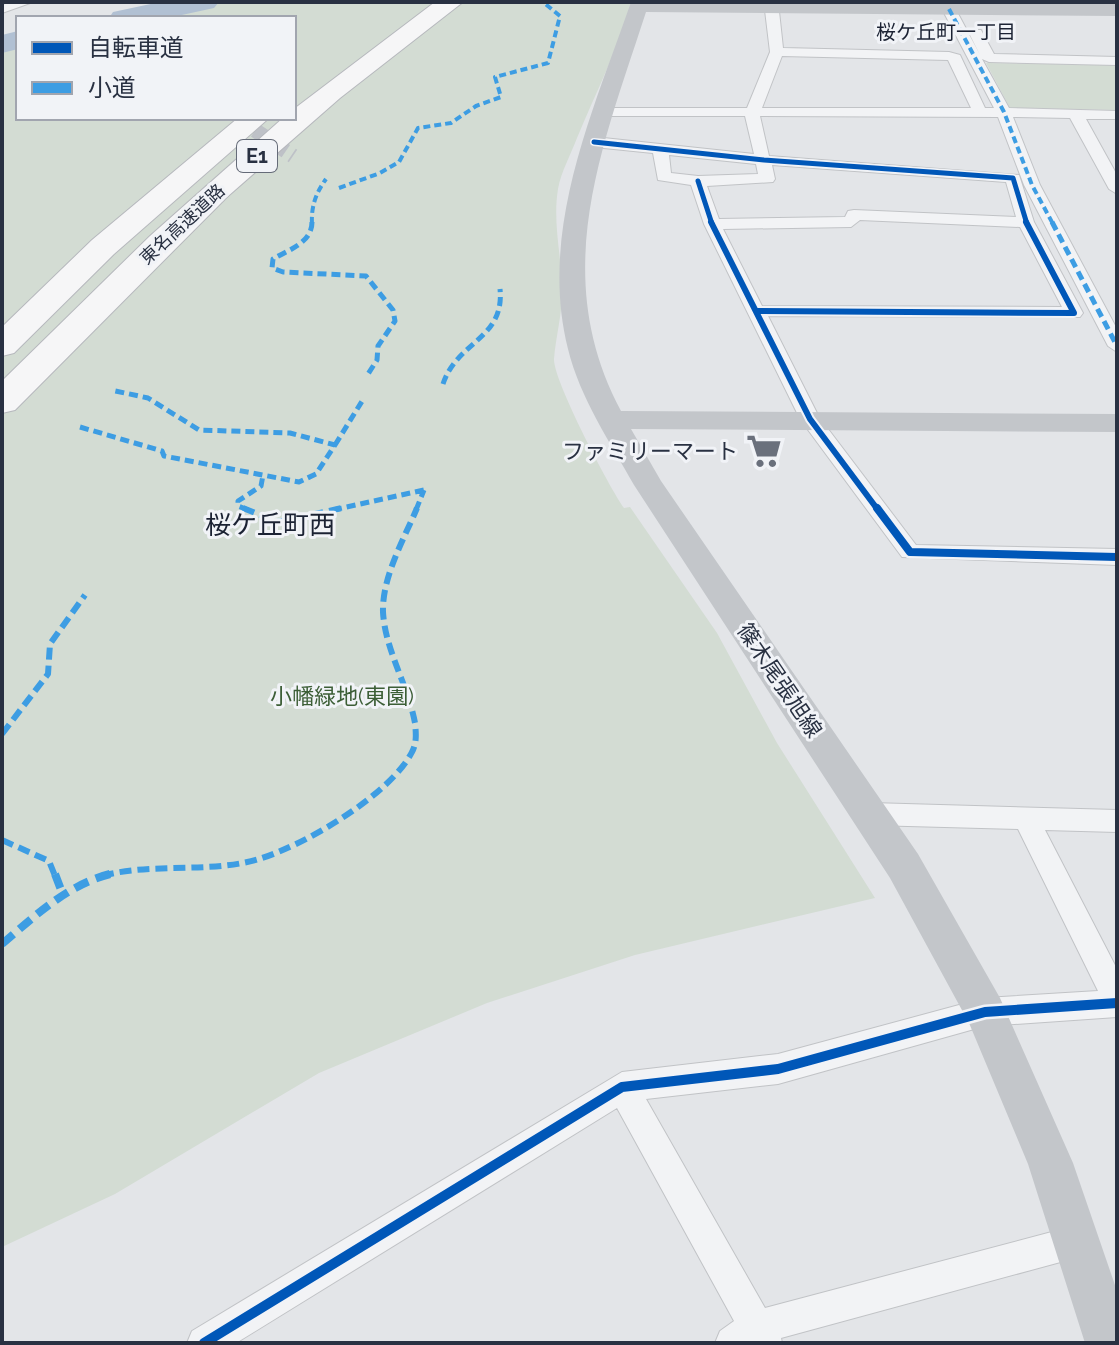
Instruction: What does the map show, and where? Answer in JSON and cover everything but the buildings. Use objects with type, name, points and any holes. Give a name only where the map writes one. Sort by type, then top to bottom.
[{"type":"highway","name":"東名高速道路","points":[[2,402],[77,325],[244,168],[378,56],[451,2]]},
{"type":"highway","name":"東名高速道路","points":[[2,346],[157,199],[253,120]]},
{"type":"main road","points":[[639,4],[1117,10]]},
{"type":"main road","name":"篠木尾張旭線","points":[[639,4],[576,201],[572,236],[572,296],[581,351],[611,420],[649,485],[871,814],[904,866],[985,1012],[1050,1163],[1110,1343]]},
{"type":"main road","points":[[611,420],[1117,423]]},
{"type":"street","points":[[2,9],[26,2]]},
{"type":"street","points":[[660,149],[664,177],[698,181],[767,179],[752,113],[777,52],[771,4]]},
{"type":"street","points":[[958,6],[989,58],[1117,61]]},
{"type":"street","points":[[958,6],[1032,185],[1117,346]]},
{"type":"street","points":[[777,52],[949,56],[955,58],[980,112]]},
{"type":"street","points":[[599,127],[752,113],[1117,115]]},
{"type":"street","points":[[1076,115],[1117,189]]},
{"type":"street","points":[[599,127],[660,149],[764,160],[1013,178],[1026,222],[1074,313],[756,311]]},
{"type":"street","points":[[698,181],[712,224],[810,419],[910,552],[1117,557]]},
{"type":"street","points":[[712,224],[851,222],[854,215],[1026,222]]},
{"type":"street","points":[[871,814],[1117,821]]},
{"type":"street","points":[[204,1343],[622,1087],[778,1069],[985,1012],[1117,1001],[1026,819]]},
{"type":"street","points":[[622,1087],[751,1338],[1078,1242]]},
{"type":"green space","name":"小幡緑地(東園)","points":[[196,2],[631,2],[558,189],[562,291],[554,359],[556,371],[583,434],[624,508],[630,507],[717,633],[777,743],[875,898],[635,955],[487,1003],[319,1073],[115,1194],[2,1247],[2,41],[16,38],[16,120],[296,120],[296,16],[124,16]]},
{"type":"green space","points":[[986,63],[1117,65],[1117,110],[1010,108]]},
{"type":"waterway","points":[[134,16],[204,2]]},
{"type":"waterway","points":[[2,44],[16,40]]},
{"type":"tunnel","points":[[240,120],[293,156]]},
{"type":"marked path","points":[[339,188],[380,173],[399,162],[418,128],[451,123],[476,106],[501,97],[495,77],[548,63],[560,16],[543,2]]},
{"type":"marked path","points":[[949,9],[1004,112],[1032,185],[1117,346]]},
{"type":"marked path","points":[[326,179],[317,192],[311,212],[312,229],[306,240],[273,259],[272,268],[283,272],[366,276],[393,310],[395,321],[378,346],[377,360],[368,374]]},
{"type":"marked path","points":[[443,384],[448,369],[457,357],[490,330],[498,319],[502,306],[500,289]]},
{"type":"marked path","points":[[80,427],[162,451],[164,456],[299,482],[316,474],[335,445],[290,433],[199,430],[148,398],[111,390]]},
{"type":"marked path","points":[[335,445],[364,398]]},
{"type":"marked path","points":[[263,475],[261,486],[238,501],[238,506],[278,522],[424,490]]},
{"type":"marked path","points":[[2,944],[64,894],[92,880],[125,872],[240,863],[275,853],[344,815],[388,782],[404,765],[414,750],[415,722],[390,644],[383,610],[393,567],[424,490]]},
{"type":"marked path","points":[[2,734],[48,674],[50,644],[85,595]]},
{"type":"marked path","points":[[2,840],[49,861],[63,895]]},
{"type":"cycle path","points":[[594,142],[764,160],[1013,178],[1026,222],[1074,313],[756,311]]},
{"type":"cycle path","points":[[698,181],[712,224],[810,419],[910,552],[1117,557]]},
{"type":"cycle path","points":[[204,1343],[622,1087],[778,1069],[985,1012],[1117,1003]]},
{"type":"place","name":"ファミリーマート","points":[[764,451]]},
{"type":"district","name":"桜ケ丘町一丁目","points":[[946,32]]},
{"type":"district","name":"桜ケ丘町西","points":[[270,525]]}]
